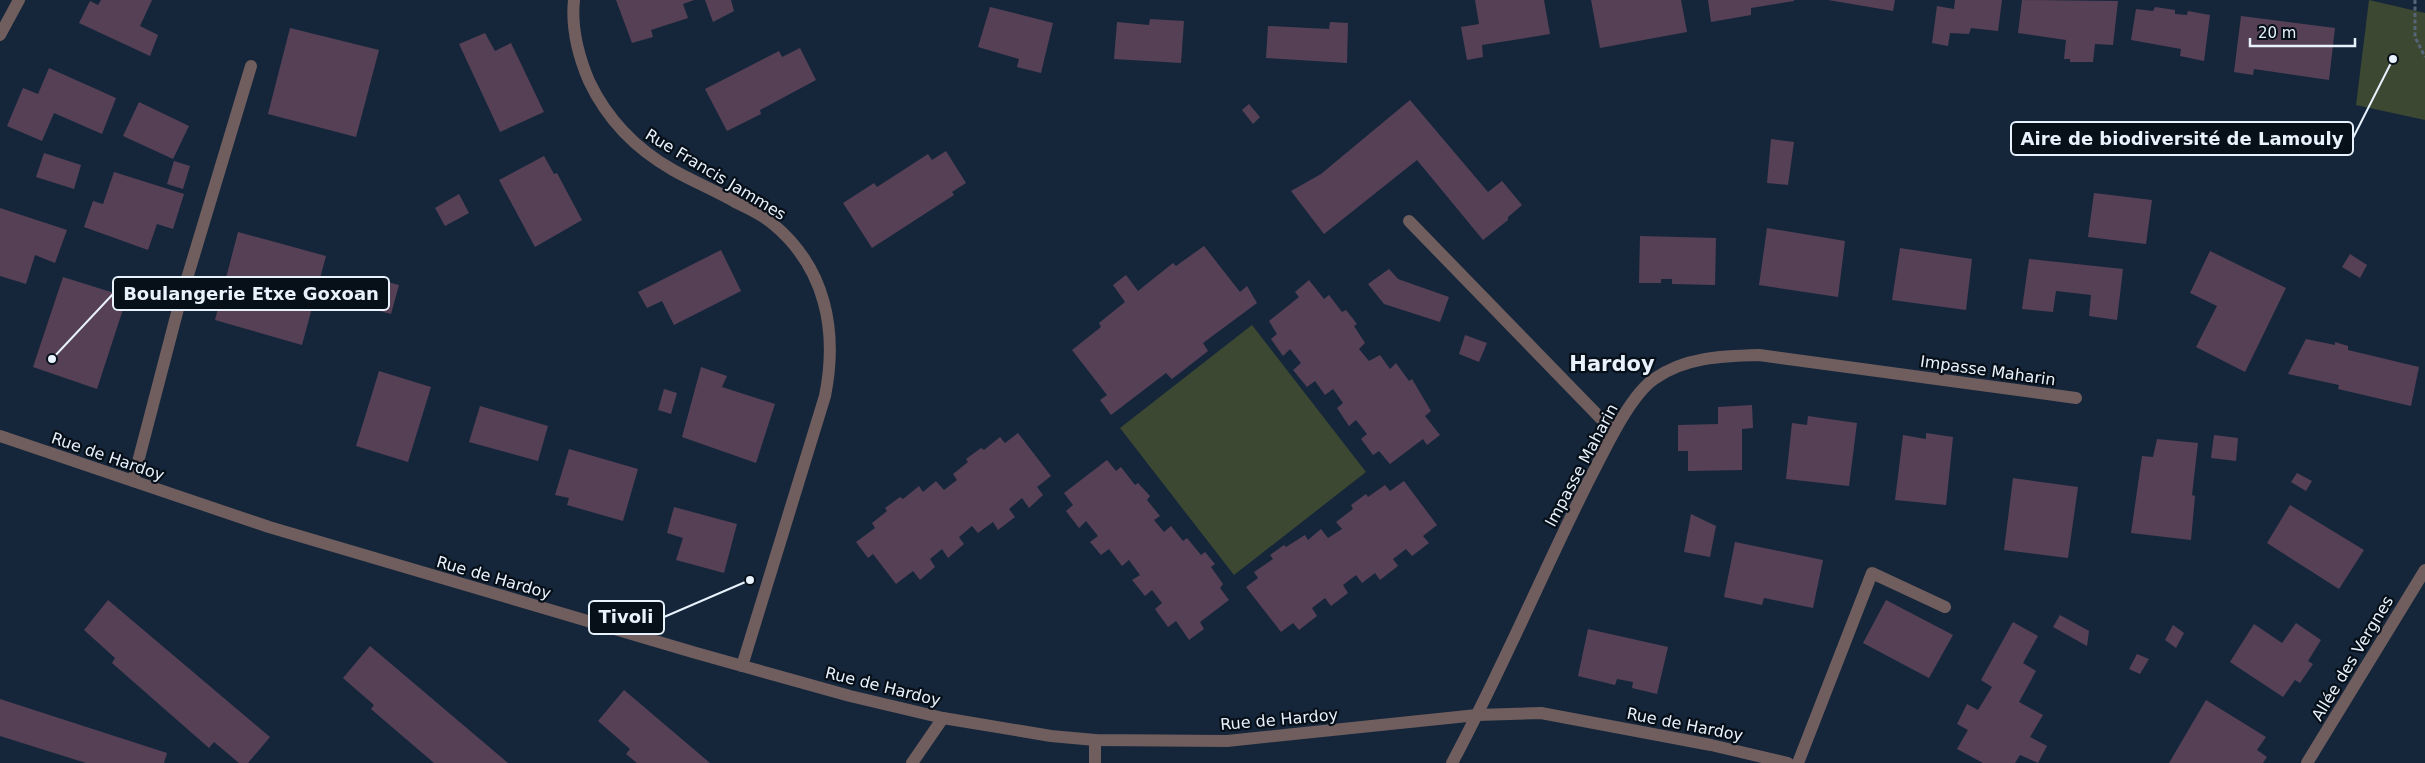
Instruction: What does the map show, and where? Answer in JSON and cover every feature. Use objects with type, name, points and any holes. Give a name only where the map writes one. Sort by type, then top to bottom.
[{"type":"street","points":[[0,35],[19,0]]},
{"type":"street","name":"Rue Francis Jammes","points":[[574,0],[572,18],[580,59],[599,103],[630,140],[672,170],[729,198],[772,223],[799,249],[819,282],[830,328],[829,375],[825,396],[742,666]]},
{"type":"street","points":[[133,481],[179,305],[251,66]]},
{"type":"street","points":[[1409,221],[1614,432]]},
{"type":"street","name":"Impasse Maharin","points":[[1452,763],[1477,716],[1544,568],[1614,432],[1630,406],[1652,380],[1681,365],[1714,356],[1759,355],[2076,398]]},
{"type":"street","name":"Rue de Hardoy","points":[[0,436],[270,527],[742,666],[850,696],[943,718],[1050,736],[1095,740],[1227,741],[1477,716],[1541,713],[1711,744],[1773,761],[1788,763]]},
{"type":"street","name":"Allée des Vergnes","points":[[2307,763],[2425,570]]},
{"type":"street","points":[[1798,763],[1872,573],[1945,607]]},
{"type":"street","points":[[912,763],[943,718]]},
{"type":"street","points":[[1094,763],[1095,740]]},
{"type":"path","points":[[2416,0],[2415,37],[2425,57]]},
{"type":"green space","points":[[2369,0],[2425,13],[2425,120],[2356,105]]},
{"type":"green space","points":[[1252,325],[1366,472],[1234,575],[1120,428]]},
{"type":"building","points":[[101,0],[152,0],[140,26],[158,35],[150,56],[79,23],[90,1],[98,5]]},
{"type":"building","points":[[616,0],[694,0],[683,4],[688,18],[651,30],[653,37],[632,43]]},
{"type":"building","points":[[705,0],[731,0],[734,11],[713,22]]},
{"type":"building","points":[[1475,0],[1544,0],[1550,34],[1482,45],[1483,57],[1467,60],[1461,27],[1479,24]]},
{"type":"building","points":[[1591,0],[1681,0],[1687,32],[1600,48]]},
{"type":"building","points":[[1708,0],[1794,1],[1751,8],[1751,15],[1711,22]]},
{"type":"building","points":[[1828,0],[1895,0],[1893,11]]},
{"type":"building","points":[[1955,0],[2002,0],[1998,31],[1971,28],[1969,34],[1950,33],[1948,46],[1932,43],[1937,6],[1954,9]]},
{"type":"building","points":[[2022,0],[2118,1],[2113,45],[2095,44],[2093,62],[2070,62],[2070,59],[2064,59],[2066,40],[2018,33]]},
{"type":"building","points":[[990,7],[1053,23],[1041,73],[1017,67],[1019,59],[978,47]]},
{"type":"building","points":[[2155,7],[2175,10],[2175,14],[2187,15],[2188,11],[2210,15],[2204,61],[2180,56],[2181,49],[2131,40],[2136,9],[2153,11]]},
{"type":"building","points":[[2241,16],[2335,28],[2329,80],[2254,69],[2253,75],[2234,72]]},
{"type":"building","points":[[1150,19],[1184,21],[1181,63],[1114,59],[1117,22],[1149,25]]},
{"type":"building","points":[[1330,22],[1348,23],[1347,63],[1266,58],[1268,26],[1329,29]]},
{"type":"building","points":[[290,28],[379,50],[356,137],[268,114]]},
{"type":"building","points":[[485,33],[495,51],[511,43],[544,112],[500,132],[459,44]]},
{"type":"building","points":[[800,48],[816,80],[760,110],[761,114],[727,131],[705,89],[779,51],[782,57]]},
{"type":"building","points":[[49,68],[116,98],[102,134],[54,113],[42,141],[7,126],[23,88],[38,94]]},
{"type":"building","points":[[1410,100],[1488,192],[1502,181],[1522,205],[1508,217],[1508,220],[1483,240],[1417,160],[1324,234],[1291,191],[1321,174]]},
{"type":"building","points":[[139,102],[189,126],[173,159],[123,136]]},
{"type":"building","points":[[1249,104],[1260,117],[1253,124],[1242,110]]},
{"type":"building","points":[[1771,139],[1794,142],[1788,185],[1767,183]]},
{"type":"building","points":[[946,151],[966,183],[952,192],[954,195],[872,248],[843,203],[874,183],[877,187],[928,154],[932,160]]},
{"type":"building","points":[[44,153],[81,165],[74,189],[36,177]]},
{"type":"building","points":[[544,156],[554,174],[557,173],[582,220],[535,247],[499,180]]},
{"type":"building","points":[[174,161],[190,166],[183,189],[167,184]]},
{"type":"building","points":[[114,172],[184,194],[173,229],[157,224],[148,250],[84,227],[93,201],[103,204]]},
{"type":"building","points":[[2094,193],[2152,200],[2146,244],[2088,237]]},
{"type":"building","points":[[459,194],[469,213],[445,226],[435,208]]},
{"type":"building","points":[[0,208],[67,230],[55,263],[35,255],[26,284],[0,276]]},
{"type":"building","points":[[1767,228],[1845,241],[1838,297],[1759,285]]},
{"type":"building","points":[[238,232],[326,256],[302,345],[215,320]]},
{"type":"building","points":[[1640,236],[1716,238],[1715,285],[1672,284],[1672,279],[1661,279],[1661,283],[1639,283]]},
{"type":"building","points":[[1204,246],[1240,292],[1247,286],[1257,303],[1203,343],[1208,351],[1172,379],[1166,373],[1111,415],[1100,400],[1107,395],[1072,350],[1101,327],[1099,323],[1125,302],[1113,285],[1126,275],[1138,291],[1173,263],[1176,266]]},
{"type":"building","points":[[1900,248],[1972,259],[1966,310],[1892,300]]},
{"type":"building","points":[[721,250],[741,291],[674,325],[662,301],[647,308],[638,292]]},
{"type":"building","points":[[2210,251],[2286,288],[2245,372],[2196,347],[2217,306],[2190,293]]},
{"type":"building","points":[[2350,254],[2367,265],[2360,278],[2342,267]]},
{"type":"building","points":[[2029,259],[2123,269],[2117,320],[2089,316],[2091,295],[2056,291],[2053,312],[2022,309]]},
{"type":"building","points":[[1389,269],[1398,279],[1449,297],[1440,322],[1384,304],[1368,284]]},
{"type":"building","points":[[63,277],[127,297],[97,389],[33,367]]},
{"type":"building","points":[[380,280],[399,285],[391,314],[372,309]]},
{"type":"building","points":[[1309,280],[1324,299],[1329,295],[1342,312],[1346,310],[1357,324],[1354,326],[1365,343],[1359,349],[1369,361],[1380,355],[1390,369],[1396,363],[1409,381],[1412,379],[1431,411],[1425,416],[1440,435],[1427,445],[1423,439],[1390,464],[1379,451],[1373,455],[1361,439],[1367,434],[1356,420],[1349,426],[1337,408],[1343,403],[1333,389],[1325,395],[1315,381],[1307,387],[1293,370],[1301,363],[1290,349],[1283,356],[1271,339],[1277,334],[1269,321],[1299,297],[1295,292]]},
{"type":"building","points":[[1465,335],[1487,343],[1479,362],[1459,354]]},
{"type":"building","points":[[2306,339],[2335,345],[2335,342],[2348,346],[2348,350],[2419,367],[2411,406],[2338,389],[2339,385],[2288,374]]},
{"type":"building","points":[[701,367],[727,376],[722,387],[775,404],[756,463],[682,437]]},
{"type":"building","points":[[379,371],[431,387],[408,462],[356,446]]},
{"type":"building","points":[[664,389],[677,393],[671,414],[658,410]]},
{"type":"building","points":[[1752,405],[1753,428],[1742,429],[1742,470],[1688,471],[1688,451],[1678,451],[1678,425],[1718,424],[1718,407]]},
{"type":"building","points":[[480,406],[548,426],[538,461],[469,442]]},
{"type":"building","points":[[1808,416],[1857,423],[1849,486],[1786,479],[1792,423],[1807,425]]},
{"type":"building","points":[[1018,433],[1051,476],[1037,487],[1043,495],[1029,508],[1022,498],[1009,509],[1015,517],[998,530],[993,522],[978,533],[972,526],[959,537],[964,544],[948,558],[942,549],[930,559],[935,567],[920,580],[913,571],[896,584],[873,554],[868,558],[856,542],[875,528],[872,523],[887,511],[885,508],[900,497],[903,499],[919,486],[923,492],[936,481],[944,490],[957,480],[953,474],[968,462],[966,459],[981,448],[984,450],[1000,437],[1005,443]]},
{"type":"building","points":[[1926,433],[1953,437],[1946,505],[1895,500],[1903,435],[1926,439]]},
{"type":"building","points":[[2214,435],[2238,438],[2236,461],[2211,458]]},
{"type":"building","points":[[2157,439],[2198,443],[2192,495],[2195,496],[2191,540],[2131,533],[2142,456],[2153,457]]},
{"type":"building","points":[[569,449],[638,469],[623,521],[567,505],[569,498],[555,495]]},
{"type":"building","points":[[1107,460],[1116,471],[1121,467],[1135,485],[1138,483],[1150,496],[1147,500],[1160,516],[1154,520],[1164,532],[1171,526],[1183,541],[1187,538],[1201,555],[1205,552],[1215,564],[1211,567],[1223,584],[1220,588],[1229,600],[1200,622],[1204,629],[1189,640],[1176,621],[1168,627],[1155,609],[1162,603],[1152,590],[1145,596],[1132,580],[1140,575],[1129,560],[1122,566],[1109,549],[1101,555],[1090,542],[1098,536],[1086,521],[1079,528],[1066,511],[1073,505],[1064,493]]},
{"type":"building","points":[[2297,473],[2312,481],[2306,491],[2291,482]]},
{"type":"building","points":[[2013,478],[2078,487],[2068,558],[2004,550]]},
{"type":"building","points":[[1404,481],[1437,525],[1423,536],[1429,543],[1412,556],[1406,549],[1393,559],[1398,566],[1380,580],[1375,573],[1362,583],[1356,575],[1343,585],[1348,593],[1331,606],[1325,598],[1312,608],[1317,616],[1299,630],[1293,623],[1281,632],[1246,587],[1258,578],[1254,572],[1273,559],[1270,555],[1284,545],[1286,547],[1305,535],[1308,540],[1321,529],[1328,538],[1342,529],[1336,522],[1353,509],[1351,505],[1366,494],[1368,497],[1385,485],[1390,491]]},
{"type":"building","points":[[2290,505],[2364,550],[2339,589],[2267,543]]},
{"type":"building","points":[[674,507],[737,524],[724,573],[676,560],[683,538],[667,533]]},
{"type":"building","points":[[1691,514],[1716,526],[1710,557],[1684,552]]},
{"type":"building","points":[[1735,542],[1823,560],[1813,608],[1764,598],[1762,605],[1724,597]]},
{"type":"building","points":[[108,600],[270,737],[248,763],[239,763],[214,742],[209,748],[112,663],[115,658],[84,630]]},
{"type":"building","points":[[1886,600],[1953,635],[1929,678],[1863,643]]},
{"type":"building","points":[[2060,615],[2089,631],[2087,646],[2053,627]]},
{"type":"building","points":[[2013,622],[2038,636],[2023,663],[2036,671],[2019,702],[2043,715],[2030,737],[2047,746],[2038,763],[2020,755],[2015,763],[1983,763],[1957,749],[1968,730],[1957,724],[1967,704],[1978,710],[1992,687],[1981,680]]},
{"type":"building","points":[[2296,623],[2321,640],[2308,661],[2313,664],[2300,683],[2295,680],[2283,697],[2230,662],[2254,624],[2282,643]]},
{"type":"building","points":[[2173,625],[2184,633],[2176,648],[2165,640]]},
{"type":"building","points":[[1588,629],[1668,647],[1657,694],[1632,688],[1633,682],[1617,679],[1615,685],[1578,676]]},
{"type":"building","points":[[370,646],[508,763],[434,763],[371,709],[374,705],[343,678]]},
{"type":"building","points":[[2137,654],[2149,659],[2140,674],[2129,669]]},
{"type":"building","points":[[624,690],[710,763],[637,763],[626,754],[630,749],[598,721]]},
{"type":"building","points":[[0,699],[167,753],[164,763],[86,763],[0,736]]},
{"type":"building","points":[[2206,700],[2266,737],[2257,750],[2267,757],[2263,763],[2169,763]]},
{"type":"place","name":"Aire de biodiversité de Lamouly","points":[[2393,59]]},
{"type":"place","name":"Boulangerie Etxe Goxoan","points":[[52,359]]},
{"type":"place","name":"Tivoli","points":[[750,580]]},
{"type":"district","name":"Hardoy","points":[[1612,364]]}]
